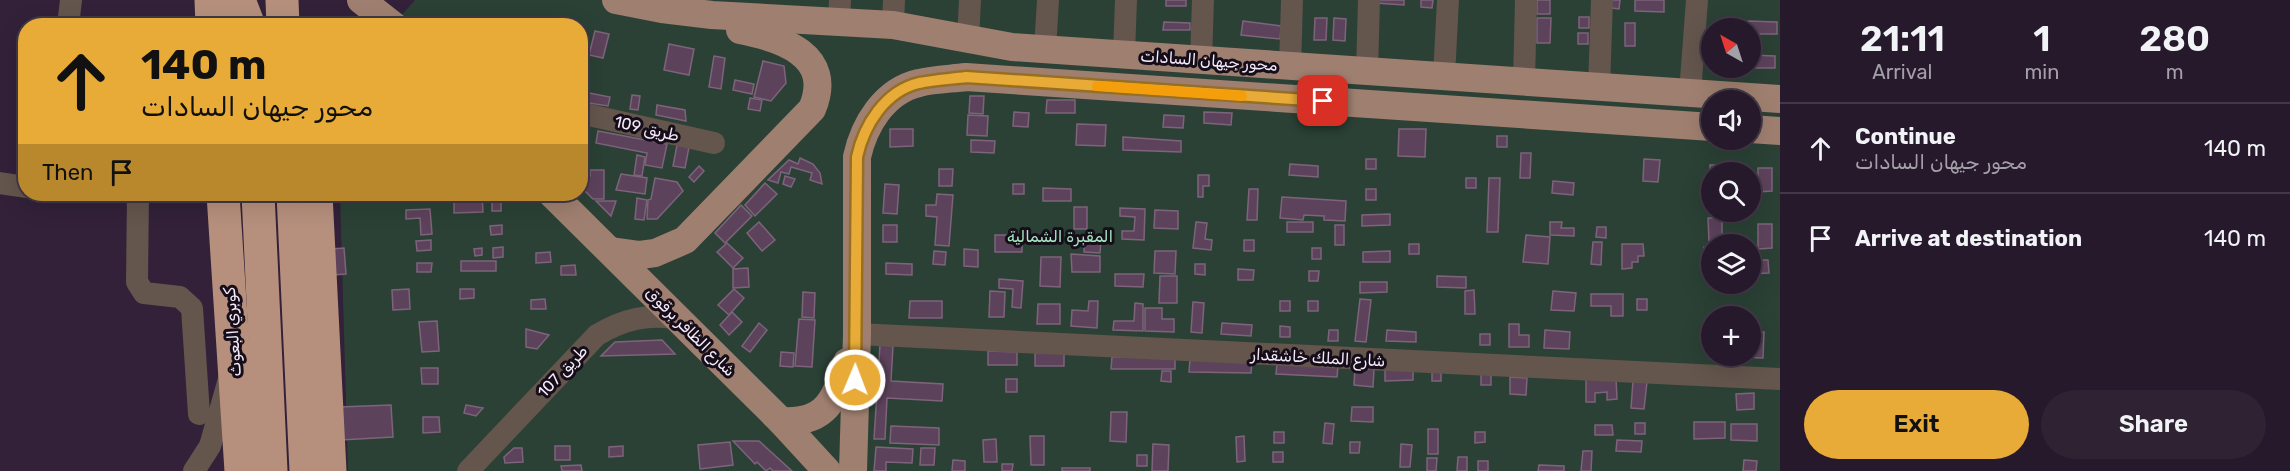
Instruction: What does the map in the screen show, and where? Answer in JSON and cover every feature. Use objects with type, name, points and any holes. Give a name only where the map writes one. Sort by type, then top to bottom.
[{"type":"highway","points":[[211,0],[212,18]]},
{"type":"highway","points":[[239,0],[246,18]]},
{"type":"highway","points":[[282,0],[283,18]]},
{"type":"highway","name":"كوبري البعوث","points":[[223,201],[241,471]]},
{"type":"highway","points":[[258,201],[271,471]]},
{"type":"highway","points":[[292,201],[306,471]]},
{"type":"highway","points":[[316,201],[330,471]]},
{"type":"main road","points":[[361,0],[384,18]]},
{"type":"main road","points":[[397,18],[400,0]]},
{"type":"main road","name":"محور جيهان السادات","points":[[616,0],[662,5],[712,15],[839,11],[894,13],[968,40],[1045,49],[1780,99]]},
{"type":"main road","points":[[611,251],[626,255],[648,254],[665,250],[685,240],[812,109],[818,91],[817,81],[810,63],[803,55],[783,41],[771,36],[733,28],[712,15]]},
{"type":"main road","name":"محور جيهان السادات","points":[[853,471],[857,334],[857,157],[865,131],[880,107],[904,89],[918,83],[966,77],[1701,126]]},
{"type":"main road","points":[[1761,130],[1780,131]]},
{"type":"main road","name":"شارع الظافر برقوق","points":[[559,201],[680,319],[827,471]]},
{"type":"main road","points":[[781,421],[813,416],[830,403],[837,394],[857,334]]},
{"type":"street","points":[[69,18],[71,0]]},
{"type":"street","points":[[968,40],[970,0]]},
{"type":"street","points":[[1045,49],[1048,0]]},
{"type":"street","points":[[1124,54],[1126,0]]},
{"type":"street","points":[[1200,60],[1203,0]]},
{"type":"street","points":[[1290,66],[1292,0]]},
{"type":"street","points":[[1366,71],[1369,0]]},
{"type":"street","points":[[1444,76],[1448,0]]},
{"type":"street","points":[[1524,82],[1526,0]]},
{"type":"street","points":[[1599,87],[1602,0]]},
{"type":"street","points":[[1690,93],[1697,0]]},
{"type":"street","name":"طريق 109","points":[[588,115],[714,143]]},
{"type":"street","points":[[0,183],[18,186]]},
{"type":"street","points":[[138,201],[137,282],[144,293],[180,297],[192,308],[199,414]]},
{"type":"street","name":"طريق 107","points":[[468,471],[597,335],[618,324],[640,317],[680,319]]},
{"type":"street","name":"شارع الملك خاشقدار","points":[[857,334],[1780,379]]},
{"type":"street","points":[[194,471],[210,446],[234,363]]},
{"type":"green space","name":"المقبرة الشمالية","points":[[415,0],[1780,0],[1780,471],[348,471],[340,201],[588,201],[588,18],[399,18]]},
{"type":"building","points":[[1166,0],[1186,0],[1186,6],[1166,6]]},
{"type":"building","points":[[1375,0],[1404,0],[1404,5],[1375,3]]},
{"type":"building","points":[[1421,0],[1433,0],[1432,8],[1421,7]]},
{"type":"building","points":[[1537,0],[1550,0],[1550,14],[1537,14]]},
{"type":"building","points":[[1606,0],[1620,0],[1619,9],[1605,7]]},
{"type":"building","points":[[1635,0],[1664,0],[1664,12],[1635,11]]},
{"type":"building","points":[[1579,17],[1589,17],[1589,28],[1579,28]]},
{"type":"building","points":[[1315,18],[1327,18],[1326,40],[1314,40]]},
{"type":"building","points":[[1334,18],[1346,19],[1345,41],[1333,40]]},
{"type":"building","points":[[1537,18],[1551,18],[1550,43],[1537,43]]},
{"type":"building","points":[[1243,21],[1281,26],[1280,39],[1241,35]]},
{"type":"building","points":[[1761,21],[1777,22],[1777,34],[1761,34]]},
{"type":"building","points":[[1164,22],[1190,23],[1190,30],[1163,30]]},
{"type":"building","points":[[1625,23],[1635,23],[1635,46],[1625,46]]},
{"type":"building","points":[[595,31],[609,34],[603,58],[589,55]]},
{"type":"building","points":[[1578,33],[1588,33],[1588,44],[1578,44]]},
{"type":"building","points":[[669,44],[694,49],[689,75],[664,70]]},
{"type":"building","points":[[1761,55],[1775,56],[1775,68],[1761,68]]},
{"type":"building","points":[[714,56],[725,58],[721,89],[709,87]]},
{"type":"building","points":[[763,61],[784,66],[786,83],[771,101],[754,97]]},
{"type":"building","points":[[735,80],[754,84],[752,94],[733,90]]},
{"type":"building","points":[[588,93],[610,97],[608,106],[588,103]]},
{"type":"building","points":[[632,95],[640,96],[638,110],[630,109]]},
{"type":"building","points":[[970,96],[984,96],[983,114],[969,113]]},
{"type":"building","points":[[750,98],[762,100],[760,111],[748,109]]},
{"type":"building","points":[[1047,100],[1075,100],[1075,113],[1046,113]]},
{"type":"building","points":[[657,105],[685,110],[686,121],[656,115]]},
{"type":"building","points":[[1014,112],[1029,113],[1028,127],[1013,126]]},
{"type":"building","points":[[1204,112],[1232,113],[1231,125],[1204,123]]},
{"type":"building","points":[[968,115],[988,116],[987,136],[967,135]]},
{"type":"building","points":[[1164,115],[1184,116],[1183,128],[1163,127]]},
{"type":"building","points":[[1077,124],[1106,125],[1105,146],[1076,145]]},
{"type":"building","points":[[890,129],[913,129],[913,146],[890,147]]},
{"type":"building","points":[[1399,129],[1426,129],[1425,157],[1398,156]]},
{"type":"building","points":[[598,131],[667,144],[662,168],[645,165],[647,153],[596,143]]},
{"type":"building","points":[[1497,136],[1507,136],[1507,147],[1497,147]]},
{"type":"building","points":[[1123,137],[1181,141],[1181,152],[1123,150]]},
{"type":"building","points":[[971,140],[995,141],[994,153],[971,152]]},
{"type":"building","points":[[677,145],[689,147],[685,168],[673,166]]},
{"type":"building","points":[[1521,153],[1531,153],[1530,178],[1520,178]]},
{"type":"building","points":[[637,155],[645,157],[642,176],[634,175]]},
{"type":"building","points":[[800,158],[813,164],[820,173],[822,184],[810,180],[812,173],[791,167],[789,174],[781,172],[778,183],[768,180],[789,160],[798,164]]},
{"type":"building","points":[[1366,159],[1376,159],[1376,169],[1366,169]]},
{"type":"building","points":[[1644,159],[1660,160],[1658,182],[1643,181]]},
{"type":"building","points":[[1290,164],[1318,166],[1318,177],[1289,175]]},
{"type":"building","points":[[699,166],[704,171],[694,182],[689,177]]},
{"type":"building","points":[[1761,168],[1772,168],[1772,191],[1761,192]]},
{"type":"building","points":[[939,169],[953,169],[952,186],[939,186]]},
{"type":"building","points":[[590,170],[604,170],[604,199],[593,199],[588,194]]},
{"type":"building","points":[[621,174],[647,178],[645,194],[616,190]]},
{"type":"building","points":[[1198,175],[1209,175],[1209,186],[1203,186],[1203,197],[1198,197]]},
{"type":"building","points":[[785,176],[795,179],[791,187],[783,184]]},
{"type":"building","points":[[655,178],[677,182],[683,191],[657,219],[647,219],[648,200],[651,199]]},
{"type":"building","points":[[1466,178],[1476,178],[1476,188],[1466,188]]},
{"type":"building","points":[[1489,178],[1500,178],[1498,232],[1487,232]]},
{"type":"building","points":[[1553,181],[1574,183],[1573,195],[1552,193]]},
{"type":"building","points":[[765,183],[777,194],[755,216],[745,205]]},
{"type":"building","points":[[885,184],[899,185],[897,214],[883,213]]},
{"type":"building","points":[[1013,184],[1024,184],[1024,194],[1013,194]]},
{"type":"building","points":[[1043,188],[1071,189],[1071,201],[1043,201]]},
{"type":"building","points":[[1249,189],[1258,189],[1257,220],[1247,220]]},
{"type":"building","points":[[1366,189],[1376,189],[1376,200],[1366,200]]},
{"type":"building","points":[[937,194],[953,195],[949,246],[935,245],[937,217],[926,216],[926,205],[936,205]]},
{"type":"building","points":[[1282,197],[1346,201],[1345,221],[1324,220],[1324,216],[1304,215],[1303,220],[1280,218]]},
{"type":"building","points":[[637,198],[647,200],[644,220],[635,219]]},
{"type":"building","points":[[454,201],[482,201],[483,212],[454,213]]},
{"type":"building","points":[[492,201],[501,201],[501,211],[492,211]]},
{"type":"building","points":[[596,201],[616,201],[611,216]]},
{"type":"building","points":[[741,205],[752,216],[725,243],[715,233]]},
{"type":"building","points":[[1074,207],[1087,207],[1087,229],[1074,229]]},
{"type":"building","points":[[1120,208],[1145,209],[1144,240],[1122,239],[1122,231],[1134,231],[1135,217],[1120,216]]},
{"type":"building","points":[[430,209],[432,234],[421,235],[420,218],[406,219],[406,210]]},
{"type":"building","points":[[1155,210],[1178,211],[1178,229],[1154,228]]},
{"type":"building","points":[[1390,214],[1390,225],[1362,226],[1362,215]]},
{"type":"building","points":[[759,222],[775,240],[762,251],[747,233]]},
{"type":"building","points":[[1196,222],[1207,223],[1205,239],[1212,240],[1211,250],[1193,248]]},
{"type":"building","points":[[1287,222],[1313,222],[1313,232],[1287,232]]},
{"type":"building","points":[[1550,222],[1562,222],[1561,228],[1574,228],[1574,236],[1550,235]]},
{"type":"building","points":[[1708,222],[1722,222],[1722,234],[1709,234]]},
{"type":"building","points":[[1758,224],[1772,224],[1772,248],[1761,249],[1761,234],[1758,234]]},
{"type":"building","points":[[502,225],[502,234],[491,235],[490,226]]},
{"type":"building","points":[[883,225],[897,225],[897,242],[883,242]]},
{"type":"building","points":[[1335,225],[1344,225],[1344,245],[1335,245]]},
{"type":"building","points":[[1597,227],[1606,227],[1606,238],[1596,237]]},
{"type":"building","points":[[995,235],[1022,235],[1022,252],[995,252]]},
{"type":"building","points":[[1526,235],[1550,237],[1548,264],[1523,262]]},
{"type":"building","points":[[1085,238],[1101,238],[1100,253],[1084,252]]},
{"type":"building","points":[[431,240],[431,250],[417,251],[416,241]]},
{"type":"building","points":[[1244,240],[1254,240],[1254,251],[1244,251]]},
{"type":"building","points":[[1593,242],[1602,242],[1601,265],[1591,264]]},
{"type":"building","points":[[727,243],[743,258],[733,268],[717,252]]},
{"type":"building","points":[[1409,244],[1419,244],[1419,254],[1409,254]]},
{"type":"building","points":[[1622,244],[1643,244],[1644,256],[1638,256],[1638,262],[1632,262],[1632,268],[1622,269]]},
{"type":"building","points":[[503,247],[503,257],[493,258],[493,248]]},
{"type":"building","points":[[344,248],[346,274],[333,275],[331,249]]},
{"type":"building","points":[[482,248],[482,255],[475,256],[474,249]]},
{"type":"building","points":[[1312,248],[1321,248],[1321,259],[1312,259]]},
{"type":"building","points":[[964,249],[978,250],[978,267],[964,266]]},
{"type":"building","points":[[934,251],[946,252],[945,265],[933,264]]},
{"type":"building","points":[[1155,251],[1176,251],[1175,274],[1154,273]]},
{"type":"building","points":[[1390,251],[1390,262],[1363,262],[1363,252]]},
{"type":"building","points":[[550,252],[551,262],[536,263],[536,253]]},
{"type":"building","points":[[1071,254],[1100,256],[1100,272],[1072,272]]},
{"type":"building","points":[[1041,257],[1061,257],[1060,287],[1040,286]]},
{"type":"building","points":[[1761,260],[1768,260],[1769,273],[1761,273]]},
{"type":"building","points":[[461,261],[496,261],[496,271],[461,271]]},
{"type":"building","points":[[417,263],[432,263],[431,272],[417,272]]},
{"type":"building","points":[[886,263],[912,264],[912,275],[886,274]]},
{"type":"building","points":[[1195,264],[1205,264],[1205,275],[1195,274]]},
{"type":"building","points":[[575,265],[576,275],[561,275],[561,266]]},
{"type":"building","points":[[748,268],[749,287],[733,288],[733,269]]},
{"type":"building","points":[[1238,269],[1254,270],[1253,280],[1238,280]]},
{"type":"building","points":[[1309,271],[1319,271],[1318,281],[1309,281]]},
{"type":"building","points":[[1115,274],[1144,274],[1143,287],[1115,286]]},
{"type":"building","points":[[1160,276],[1177,276],[1177,303],[1159,303]]},
{"type":"building","points":[[1437,276],[1466,277],[1466,288],[1437,287]]},
{"type":"building","points":[[999,279],[1023,281],[1021,308],[1012,307],[1013,289],[999,288]]},
{"type":"building","points":[[1360,282],[1387,282],[1387,292],[1360,293]]},
{"type":"building","points":[[409,289],[410,309],[393,310],[392,290]]},
{"type":"building","points":[[460,289],[474,289],[474,298],[460,299]]},
{"type":"building","points":[[734,289],[744,298],[729,315],[718,305]]},
{"type":"building","points":[[1474,290],[1475,314],[1465,314],[1465,291]]},
{"type":"building","points":[[990,291],[1005,292],[1004,317],[989,317]]},
{"type":"building","points":[[1553,291],[1576,293],[1574,311],[1551,310]]},
{"type":"building","points":[[803,292],[815,293],[814,318],[802,317]]},
{"type":"building","points":[[1591,294],[1623,294],[1623,316],[1611,316],[1611,306],[1591,306]]},
{"type":"building","points":[[545,299],[546,309],[531,309],[531,300]]},
{"type":"building","points":[[1360,299],[1371,300],[1366,342],[1355,341]]},
{"type":"building","points":[[1637,299],[1647,299],[1647,310],[1637,310]]},
{"type":"building","points":[[910,301],[942,301],[942,318],[909,318]]},
{"type":"building","points":[[1089,301],[1098,301],[1097,328],[1071,326],[1072,310],[1088,311]]},
{"type":"building","points":[[1280,301],[1290,301],[1290,311],[1280,311]]},
{"type":"building","points":[[1308,301],[1318,301],[1318,311],[1308,311]]},
{"type":"building","points":[[1193,302],[1204,303],[1202,333],[1191,332]]},
{"type":"building","points":[[1135,303],[1143,304],[1143,331],[1113,330],[1114,321],[1134,321]]},
{"type":"building","points":[[1038,304],[1060,304],[1060,324],[1037,324]]},
{"type":"building","points":[[1145,308],[1162,308],[1162,319],[1174,319],[1174,332],[1145,331]]},
{"type":"building","points":[[732,312],[742,322],[729,335],[720,325]]},
{"type":"building","points":[[799,319],[815,320],[812,367],[795,366]]},
{"type":"building","points":[[437,321],[439,351],[422,352],[419,322]]},
{"type":"building","points":[[759,323],[767,330],[750,352],[742,346]]},
{"type":"building","points":[[1222,323],[1252,325],[1251,336],[1221,334]]},
{"type":"building","points":[[1509,324],[1519,324],[1519,335],[1529,335],[1529,347],[1509,347]]},
{"type":"building","points":[[1280,326],[1290,327],[1290,337],[1280,337]]},
{"type":"building","points":[[526,329],[549,335],[537,349],[526,347]]},
{"type":"building","points":[[1329,330],[1338,330],[1338,341],[1328,341]]},
{"type":"building","points":[[1387,330],[1416,332],[1416,342],[1386,341]]},
{"type":"building","points":[[1545,330],[1570,332],[1569,349],[1544,348]]},
{"type":"building","points":[[1761,332],[1764,332],[1763,358],[1761,358]]},
{"type":"building","points":[[1480,334],[1490,334],[1490,345],[1480,345]]},
{"type":"building","points":[[662,340],[675,354],[601,356],[615,342]]},
{"type":"building","points":[[880,345],[893,346],[891,381],[943,384],[942,401],[887,398],[885,439],[874,439]]},
{"type":"building","points":[[988,351],[1017,352],[1017,365],[988,365]]},
{"type":"building","points":[[781,352],[794,353],[793,367],[780,366]]},
{"type":"building","points":[[1035,353],[1064,353],[1064,366],[1035,366]]},
{"type":"building","points":[[1112,357],[1175,357],[1175,369],[1111,369]]},
{"type":"building","points":[[1190,360],[1252,361],[1251,373],[1189,372]]},
{"type":"building","points":[[1277,364],[1338,366],[1337,377],[1276,374]]},
{"type":"building","points":[[421,368],[438,368],[438,384],[422,384]]},
{"type":"building","points":[[1355,368],[1374,369],[1373,387],[1354,385]]},
{"type":"building","points":[[1413,369],[1413,380],[1385,381],[1385,370]]},
{"type":"building","points":[[1162,371],[1171,371],[1171,382],[1161,381]]},
{"type":"building","points":[[1432,371],[1441,371],[1441,381],[1432,381]]},
{"type":"building","points":[[1481,374],[1491,374],[1491,385],[1481,385]]},
{"type":"building","points":[[1510,377],[1527,378],[1526,395],[1510,394]]},
{"type":"building","points":[[1586,378],[1616,378],[1617,399],[1607,400],[1607,392],[1595,393],[1595,402],[1586,402]]},
{"type":"building","points":[[1006,379],[1017,379],[1017,392],[1006,392]]},
{"type":"building","points":[[1633,381],[1647,382],[1644,409],[1631,408]]},
{"type":"building","points":[[1754,393],[1754,409],[1737,410],[1736,394]]},
{"type":"building","points":[[391,405],[393,437],[341,440],[339,407]]},
{"type":"building","points":[[466,405],[483,408],[476,416],[464,413]]},
{"type":"building","points":[[1352,407],[1373,407],[1373,422],[1351,421]]},
{"type":"building","points":[[1111,412],[1127,412],[1126,442],[1110,441]]},
{"type":"building","points":[[423,417],[439,417],[440,432],[423,433]]},
{"type":"building","points":[[1694,422],[1725,422],[1725,438],[1694,439]]},
{"type":"building","points":[[1325,423],[1334,424],[1332,444],[1323,443]]},
{"type":"building","points":[[1635,423],[1645,423],[1645,434],[1635,434]]},
{"type":"building","points":[[1731,424],[1757,424],[1757,441],[1731,440]]},
{"type":"building","points":[[1595,425],[1612,425],[1613,435],[1595,435]]},
{"type":"building","points":[[891,426],[939,428],[939,445],[890,443]]},
{"type":"building","points":[[1428,429],[1438,429],[1438,454],[1428,454]]},
{"type":"building","points":[[1274,432],[1284,432],[1284,443],[1274,443]]},
{"type":"building","points":[[1475,432],[1485,432],[1485,442],[1475,443]]},
{"type":"building","points":[[1030,436],[1044,436],[1044,465],[1031,465]]},
{"type":"building","points":[[1244,436],[1245,461],[1237,462],[1236,437]]},
{"type":"building","points":[[996,439],[997,462],[984,462],[983,440]]},
{"type":"building","points":[[1617,440],[1642,441],[1641,452],[1616,451]]},
{"type":"building","points":[[733,441],[759,441],[792,471],[773,471],[770,468],[766,471],[757,462],[755,464]]},
{"type":"building","points":[[730,442],[733,465],[700,469],[698,445]]},
{"type":"building","points":[[1350,442],[1360,442],[1359,453],[1350,453]]},
{"type":"building","points":[[1153,444],[1169,445],[1168,471],[1152,471]]},
{"type":"building","points":[[1401,444],[1412,445],[1410,467],[1400,467]]},
{"type":"building","points":[[555,446],[570,446],[570,460],[555,460]]},
{"type":"building","points":[[623,446],[623,456],[609,457],[609,447]]},
{"type":"building","points":[[876,447],[913,449],[912,463],[886,462],[886,471],[874,471]]},
{"type":"building","points":[[514,448],[522,448],[523,462],[505,463],[504,457]]},
{"type":"building","points":[[921,448],[935,448],[934,465],[920,465]]},
{"type":"building","points":[[1583,451],[1592,451],[1591,471],[1581,471]]},
{"type":"building","points":[[1273,452],[1283,452],[1283,462],[1273,462]]},
{"type":"building","points":[[1137,455],[1147,455],[1147,466],[1137,466]]},
{"type":"building","points":[[1458,457],[1467,457],[1467,471],[1457,471]]},
{"type":"building","points":[[1427,458],[1437,458],[1436,471],[1427,471]]},
{"type":"building","points":[[953,460],[965,461],[965,471],[952,471]]},
{"type":"building","points":[[1744,460],[1757,461],[1756,471],[1743,471]]},
{"type":"building","points":[[1478,461],[1488,461],[1488,471],[1478,471]]},
{"type":"building","points":[[1002,464],[1013,464],[1012,471],[1002,471]]},
{"type":"building","points":[[581,465],[582,471],[562,471],[561,466]]},
{"type":"building","points":[[1539,465],[1564,466],[1564,471],[1538,471]]},
{"type":"building","points":[[1062,468],[1090,468],[1090,471],[1062,471]]},
{"type":"slow traffic","points":[[1097,86],[1242,96]]},
{"type":"route","points":[[855,380],[857,157],[871,119],[880,107],[904,89],[918,83],[966,77],[1323,101]]}]
